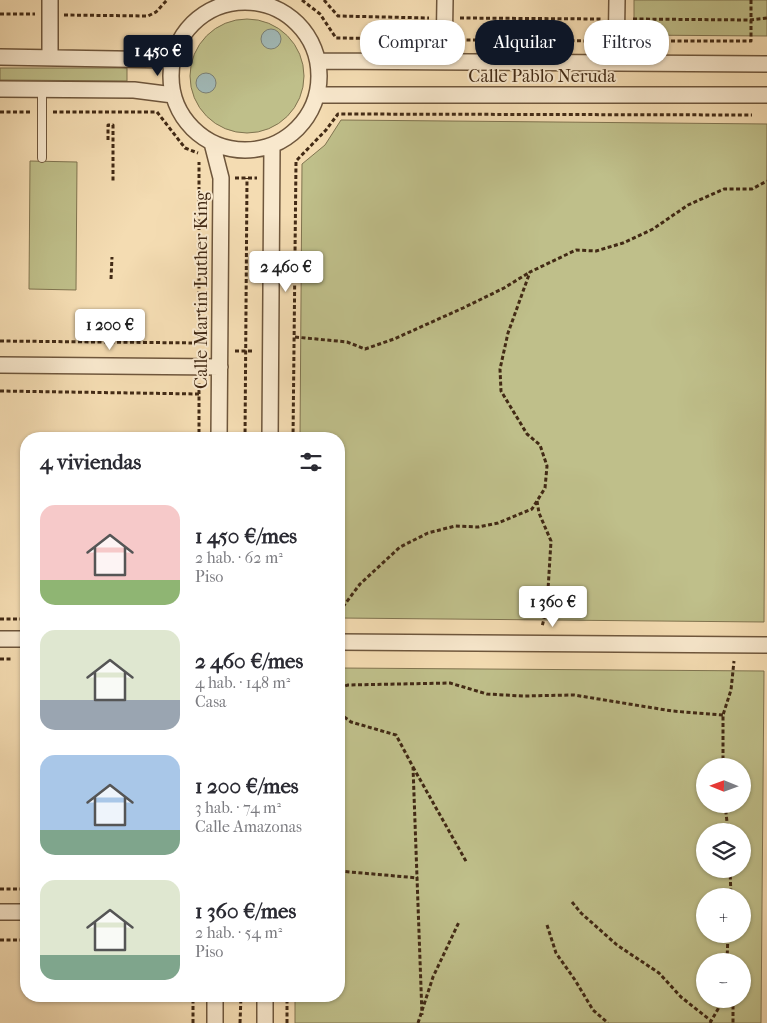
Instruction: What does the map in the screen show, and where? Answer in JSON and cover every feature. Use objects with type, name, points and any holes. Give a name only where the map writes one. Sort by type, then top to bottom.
[{"type":"street","points":[[444,18],[445,0]]},
{"type":"street","points":[[616,19],[617,0]]},
{"type":"street","points":[[222,3],[269,3],[286,12],[302,27],[319,61],[318,95],[301,126],[272,146],[259,152],[227,149],[212,143],[187,122],[173,95],[173,60],[180,42],[191,26],[222,3]]},
{"type":"street","points":[[50,7],[50,57]]},
{"type":"street","points":[[0,57],[173,60]]},
{"type":"street","name":"Calle Pablo Neruda","points":[[319,61],[360,61]]},
{"type":"street","name":"Calle Pablo Neruda","points":[[465,61],[584,63]]},
{"type":"street","name":"Calle Pablo Neruda","points":[[669,63],[767,64]]},
{"type":"street","points":[[0,89],[134,90],[173,95]]},
{"type":"street","name":"Calle Pablo Neruda","points":[[318,95],[767,95]]},
{"type":"street","name":"Calle Martin Luther King","points":[[212,143],[221,178],[219,432]]},
{"type":"street","points":[[270,432],[272,146]]},
{"type":"street","points":[[0,365],[220,368]]},
{"type":"street","points":[[0,639],[20,639]]},
{"type":"street","points":[[345,642],[767,645]]},
{"type":"street","points":[[0,912],[20,912]]},
{"type":"street","points":[[215,1002],[215,1023]]},
{"type":"street","points":[[265,1002],[265,1023]]},
{"type":"lane","points":[[42,89],[42,158]]},
{"type":"path","points":[[0,14],[50,7],[148,16],[156,12],[167,0]]},
{"type":"path","points":[[302,0],[320,14],[336,38],[360,38]]},
{"type":"path","points":[[324,0],[338,16],[750,20],[767,18]]},
{"type":"path","points":[[669,41],[751,41],[751,0]]},
{"type":"path","points":[[465,40],[584,41]]},
{"type":"path","points":[[0,112],[157,112],[185,148],[198,153],[200,178],[199,343],[0,341]]},
{"type":"path","points":[[293,432],[296,161],[326,130],[338,114],[752,115]]},
{"type":"path","points":[[108,140],[108,125],[113,125],[114,170],[112,182]]},
{"type":"path","points":[[200,178],[295,178]]},
{"type":"path","points":[[245,432],[247,178]]},
{"type":"path","points":[[295,338],[347,342],[365,349],[394,339],[462,308],[576,250],[596,251],[623,243],[653,229],[688,205],[724,189],[752,189],[767,181]]},
{"type":"path","points":[[112,257],[112,280]]},
{"type":"path","points":[[345,604],[360,584],[400,547],[428,533],[455,526],[478,527],[498,523],[532,509],[545,488],[547,466],[540,445],[527,434],[501,391],[500,369],[508,333],[530,272]]},
{"type":"path","points":[[220,351],[295,351]]},
{"type":"path","points":[[0,391],[199,394],[199,432]]},
{"type":"path","points":[[537,501],[539,513],[551,541],[547,606],[542,627]]},
{"type":"path","points":[[0,619],[20,619]]},
{"type":"path","points":[[723,758],[723,715],[731,690],[734,661]]},
{"type":"path","points":[[345,686],[450,682],[487,694],[524,696],[574,695],[672,711],[723,715]]},
{"type":"path","points":[[345,718],[351,722],[396,735],[467,863]]},
{"type":"path","points":[[413,767],[422,1015]]},
{"type":"path","points":[[345,872],[418,878]]},
{"type":"path","points":[[0,889],[20,889]]},
{"type":"path","points":[[572,902],[617,945],[658,973],[681,997],[710,1022],[718,1008]]},
{"type":"path","points":[[418,1023],[433,977],[459,922]]},
{"type":"path","points":[[547,925],[556,953],[593,1010],[608,1023]]},
{"type":"path","points":[[0,940],[20,940]]},
{"type":"path","points":[[192,1023],[193,1002]]},
{"type":"path","points":[[240,1002],[240,1023]]},
{"type":"path","points":[[287,1023],[288,1002]]},
{"type":"path","points":[[733,1008],[733,1023]]},
{"type":"green space","points":[[634,0],[767,0],[767,36],[669,35],[669,20],[634,20]]},
{"type":"green space","points":[[247,19],[269,24],[287,36],[299,54],[304,76],[299,98],[287,116],[269,128],[247,133],[225,128],[207,116],[195,98],[190,76],[195,54],[207,36],[225,24]]},
{"type":"green space","points":[[0,68],[127,68],[127,81],[0,80]]},
{"type":"green space","points":[[341,120],[767,124],[764,622],[345,618],[345,432],[300,432],[302,164],[325,145]]},
{"type":"green space","points":[[30,161],[77,162],[76,290],[29,289]]},
{"type":"green space","points":[[345,668],[764,671],[761,1023],[295,1023],[295,1002],[345,1002]]},
{"type":"water","points":[[271,29],[278,32],[281,39],[278,46],[271,49],[264,46],[261,39],[264,32]]},
{"type":"water","points":[[206,73],[213,76],[216,83],[213,90],[206,93],[199,90],[196,83],[199,76]]}]
